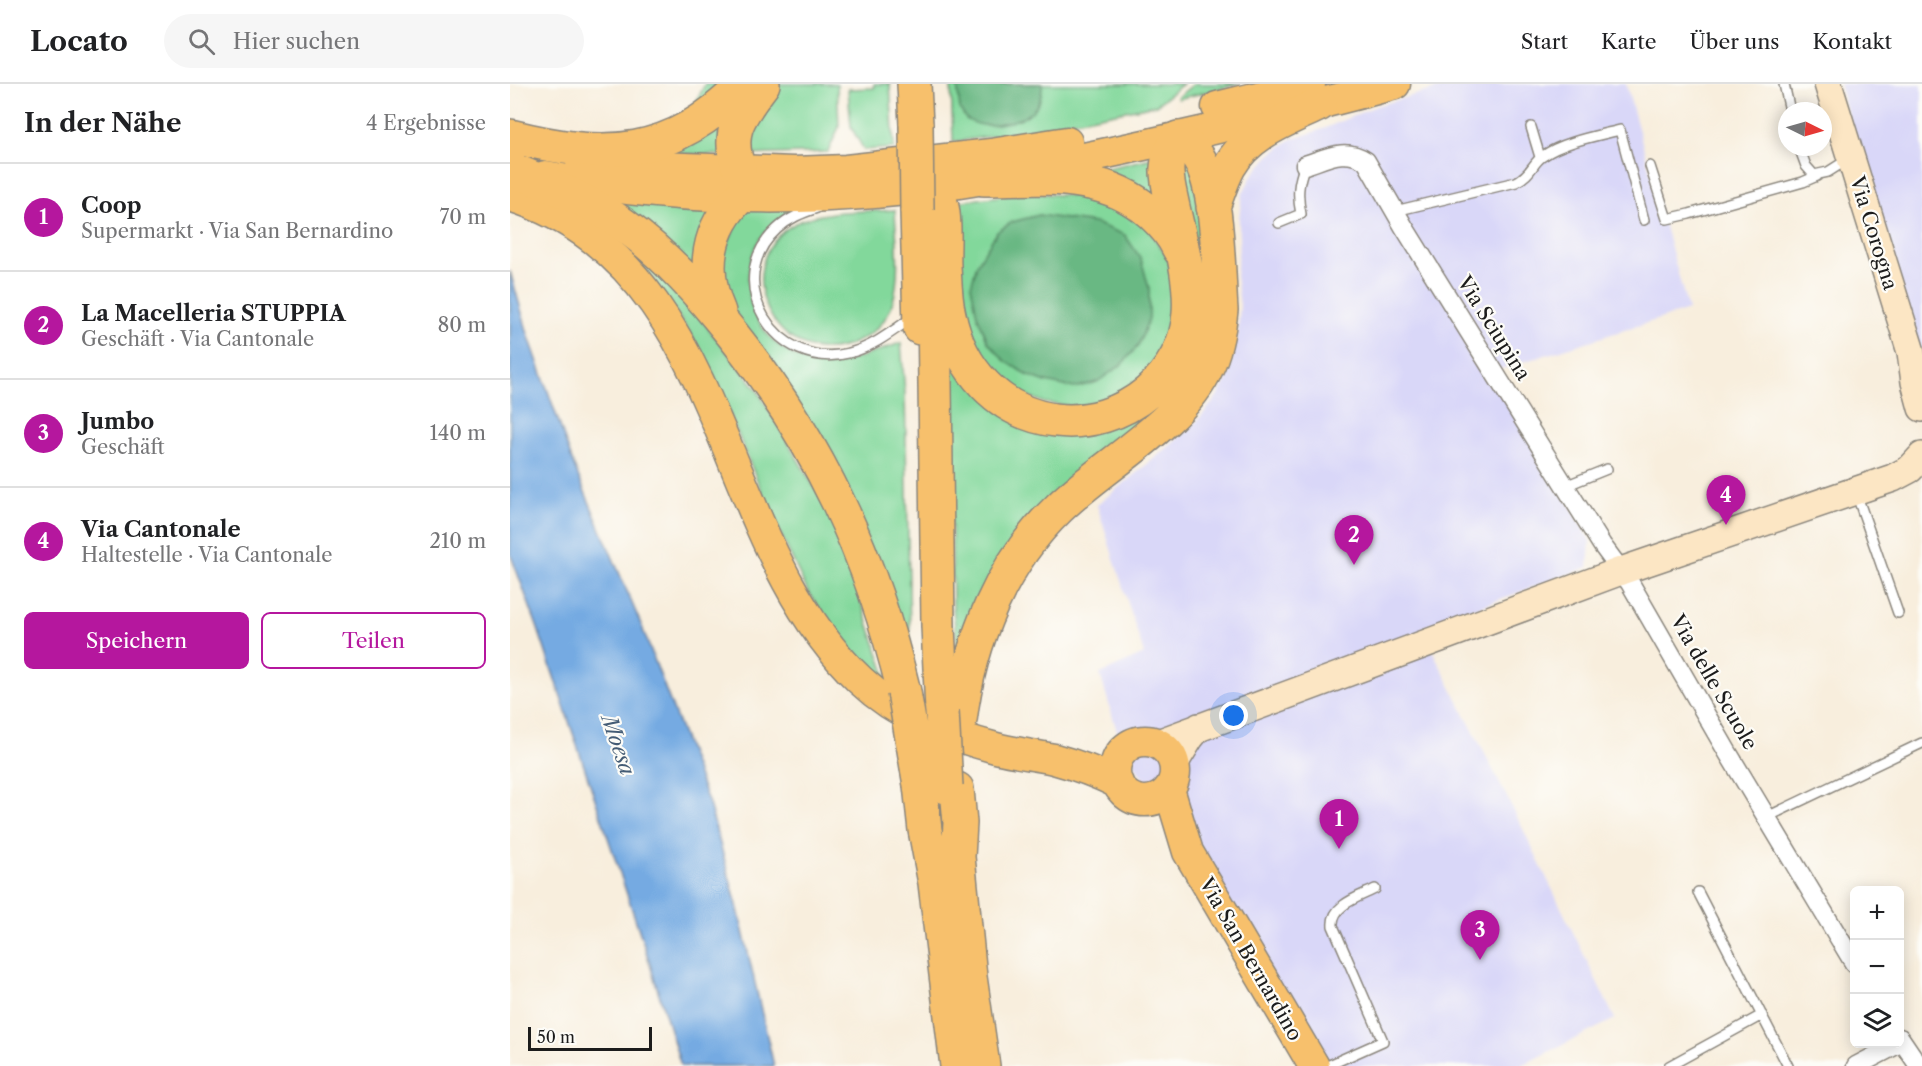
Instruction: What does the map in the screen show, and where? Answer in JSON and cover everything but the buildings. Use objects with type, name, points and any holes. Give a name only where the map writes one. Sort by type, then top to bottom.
[{"type":"highway","points":[[510,136],[564,146],[609,150],[637,148],[675,136],[703,119],[744,84]]},
{"type":"highway","points":[[727,327],[712,297],[708,260],[713,237],[720,222],[751,187],[734,154],[734,131],[745,109],[763,84]]},
{"type":"highway","points":[[914,84],[925,124],[932,204],[938,626],[933,706]]},
{"type":"highway","points":[[925,124],[933,84]]},
{"type":"highway","points":[[1214,207],[1229,167],[1250,141],[1315,94]]},
{"type":"highway","points":[[932,204],[944,262],[948,314],[960,350],[972,371],[992,392],[1014,407],[1041,417],[1071,421],[1100,417],[1130,405],[1156,385],[1175,361],[1188,327],[1191,297],[1166,176],[1168,154],[1186,125]]},
{"type":"highway","points":[[933,706],[965,687],[978,638],[1001,585],[1024,547],[1058,509],[1180,406],[1207,368],[1217,339],[1221,310],[1214,207],[1203,166],[1193,150],[1186,125]]},
{"type":"highway","points":[[510,169],[567,192],[616,220],[657,252],[727,327],[793,418],[843,510],[879,601],[933,706]]},
{"type":"highway","points":[[984,179],[1069,179],[1109,187],[1136,200],[1157,218],[1177,244],[1185,261]]},
{"type":"highway","points":[[932,204],[920,312],[922,590],[939,787],[935,883],[957,1066]]},
{"type":"highway","points":[[939,787],[958,856],[970,977],[983,1066]]},
{"type":"main road","points":[[510,169],[565,180],[621,177],[854,194],[984,179],[1186,125],[1315,94],[1395,84]]},
{"type":"main road","points":[[751,187],[794,172],[858,169],[991,154],[1135,128],[1159,130],[1186,125]]},
{"type":"main road","points":[[510,148],[562,159],[621,177]]},
{"type":"main road","points":[[510,196],[551,211],[590,235],[623,265],[656,304],[693,367],[766,538],[790,588],[819,632],[848,668],[892,706],[934,727],[997,748],[1118,770]]},
{"type":"main road","points":[[1140,741],[1149,741],[1161,774],[1132,798],[1123,792],[1118,770],[1124,749],[1140,741]]},
{"type":"main road","name":"Via San Bernardino","points":[[1161,774],[1188,852],[1314,1066]]},
{"type":"street","name":"Via Corogna","points":[[1814,84],[1820,102]]},
{"type":"street","name":"Via Corogna","points":[[1828,84],[1911,352],[1915,382],[1922,408]]},
{"type":"street","name":"Via Sciupina","points":[[1305,165],[1345,153],[1356,154],[1366,161],[1565,486],[1621,571]]},
{"type":"street","name":"Via Corogna","points":[[1827,156],[1828,170],[1899,357],[1915,382]]},
{"type":"street","points":[[1161,774],[1199,727],[1621,571],[1893,478],[1920,464]]},
{"type":"street","name":"Via delle Scuole","points":[[1621,571],[1850,956]]},
{"type":"street","points":[[1904,1044],[1919,1066]]},
{"type":"street","points":[[1857,1066],[1887,1048]]},
{"type":"lane","points":[[1784,84],[1788,102]]},
{"type":"lane","points":[[1531,128],[1540,157]]},
{"type":"lane","points":[[1395,211],[1516,182],[1526,177],[1540,157],[1556,149],[1620,130],[1644,220]]},
{"type":"lane","points":[[1802,156],[1811,173],[1828,170]]},
{"type":"lane","points":[[1279,223],[1301,214],[1298,197],[1299,181],[1305,165]]},
{"type":"lane","points":[[1650,166],[1667,219],[1803,182],[1828,170]]},
{"type":"lane","points":[[854,194],[798,214],[775,230],[766,242],[755,269],[756,299],[761,314],[773,331],[788,344],[800,351],[825,356],[850,353],[884,338],[920,312]]},
{"type":"lane","points":[[1565,486],[1607,470]]},
{"type":"lane","points":[[1856,491],[1898,613]]},
{"type":"lane","points":[[1767,817],[1922,743]]},
{"type":"lane","points":[[1327,1066],[1383,1041],[1332,920],[1334,914],[1341,908],[1375,889]]},
{"type":"lane","points":[[1698,892],[1788,1066]]},
{"type":"lane","points":[[1669,1066],[1762,1016]]},
{"type":"shaded area","points":[[1453,84],[1626,84],[1688,310],[1494,371],[1590,541],[1588,567],[1421,628],[1523,829],[1615,1019],[1520,1066],[1314,1066],[1119,738],[1100,674],[1144,654],[1097,505],[1197,421],[1214,401],[1228,378],[1238,334],[1240,305],[1236,276],[1242,194],[1253,174],[1269,156],[1290,140],[1323,129],[1376,106]]},
{"type":"shaded area","points":[[1839,84],[1922,84],[1922,369]]},
{"type":"green space","points":[[705,84],[733,84],[689,116]]},
{"type":"green space","points":[[771,84],[837,84],[839,127],[828,152],[747,155],[740,141]]},
{"type":"green space","points":[[874,84],[890,84],[894,148],[864,150],[851,127],[848,89],[874,88]]},
{"type":"green space","points":[[951,84],[1183,84],[1156,105],[1024,131],[953,142]]},
{"type":"green space","points":[[957,84],[1042,84],[1042,93],[1036,107],[1026,116],[1011,122],[981,125],[966,119],[960,109]]},
{"type":"green space","points":[[1194,84],[1240,84],[1178,99],[1177,97]]},
{"type":"green space","points":[[721,116],[722,155],[659,153]]},
{"type":"green space","points":[[1157,157],[1166,215],[1094,171]]},
{"type":"green space","points":[[1191,160],[1209,270],[1188,382],[1107,454],[958,655],[953,607],[949,353],[1044,425],[1177,370],[1173,169]]},
{"type":"green space","points":[[1025,193],[1097,197],[1148,228],[1167,257],[1176,287],[1169,338],[1155,365],[1123,393],[1079,407],[1045,403],[1007,387],[982,360],[960,307],[955,202]]},
{"type":"green space","points":[[593,194],[721,206],[701,284]]},
{"type":"green space","points":[[744,206],[794,209],[776,222],[760,239],[751,258],[748,279],[750,299],[757,318],[782,348],[800,358],[831,363],[862,357],[901,343],[905,393],[911,679],[733,316],[717,268]]},
{"type":"green space","points":[[895,210],[897,279],[891,308],[880,325],[858,341],[830,349],[805,345],[784,332],[769,312],[762,289],[763,264],[774,241],[796,223],[818,215]]},
{"type":"green space","points":[[1039,215],[1095,223],[1125,235],[1141,259],[1149,288],[1149,318],[1138,346],[1121,365],[1097,382],[1074,388],[1027,375],[1004,360],[988,342],[977,315],[971,286],[977,264],[997,232],[1012,222]]},
{"type":"green space","points":[[611,227],[679,292],[756,388],[834,521],[889,685],[858,661],[808,592],[773,518],[725,403],[691,335],[652,277],[610,237]]},
{"type":"water","name":"Moesa","points":[[510,271],[528,334],[574,466],[640,622],[709,804],[737,905],[774,1066],[681,1066],[645,948],[537,626],[510,553]]},
{"type":"place","name":"Via Cantonale","points":[[1726,525]]},
{"type":"place","name":"La Macelleria STUPPIA","points":[[1354,565]]},
{"type":"place","name":"Coop","points":[[1339,849]]},
{"type":"place","name":"Jumbo","points":[[1480,960]]}]
